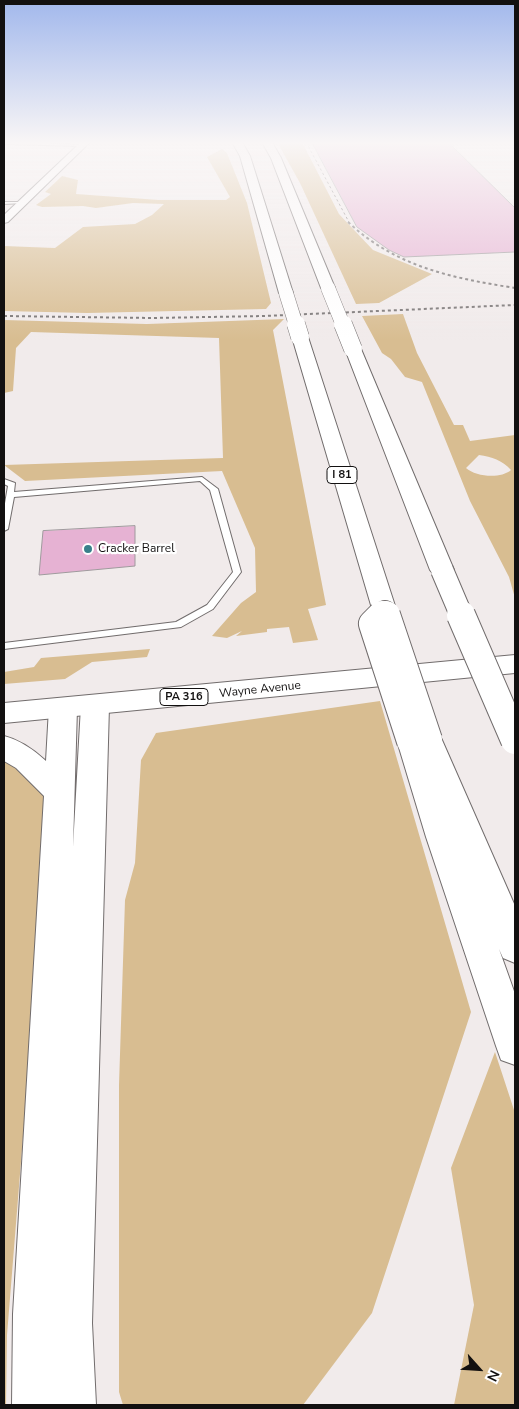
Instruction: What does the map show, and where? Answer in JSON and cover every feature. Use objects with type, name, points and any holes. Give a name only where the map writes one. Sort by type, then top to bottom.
[{"type":"main road","name":"I 81","points":[[260,208],[385,612],[420,741],[515,946]]},
{"type":"main road","points":[[296,208],[442,570],[515,740]]},
{"type":"main road","name":"Wayne Avenue","points":[[4,713],[515,664]]},
{"type":"main road","points":[[37,1405],[36,1314],[60,793],[79,707]]},
{"type":"main road","points":[[71,1405],[68,1323],[79,707]]},
{"type":"main road","points":[[420,741],[442,837],[515,1046]]},
{"type":"main road","points":[[4,747],[26,760],[60,793]]},
{"type":"street","points":[[4,220],[17,208]]},
{"type":"lane","points":[[4,646],[178,624],[210,607],[237,572],[214,489],[202,479],[10,495]]},
{"type":"lane","points":[[4,480],[12,485],[4,529]]},
{"type":"shaded area","points":[[160,208],[248,208],[271,303],[266,309],[87,313],[4,311],[4,246],[55,248],[83,227],[135,224],[152,215]]},
{"type":"shaded area","points":[[311,208],[336,208],[339,214],[373,250],[432,274],[379,303],[356,304]]},
{"type":"shaded area","points":[[403,314],[417,353],[454,425],[463,425],[470,441],[515,435],[515,598],[509,577],[470,501],[422,382],[405,377],[391,359],[382,353],[362,316]],"holes":[[[479,455],[500,461],[511,470],[501,475],[489,476],[470,471],[466,468]]]},
{"type":"shaded area","points":[[284,319],[273,330],[326,605],[308,609],[318,640],[293,643],[289,627],[267,629],[267,632],[236,636],[242,631],[227,638],[212,636],[241,603],[256,592],[255,548],[222,471],[25,481],[4,465],[223,458],[219,338],[31,332],[16,348],[13,391],[4,393],[4,320],[147,324]]},
{"type":"shaded area","points":[[150,649],[147,657],[92,662],[65,679],[4,684],[4,672],[34,667],[41,658]]},
{"type":"shaded area","points":[[380,701],[471,1012],[372,1313],[303,1405],[123,1405],[119,1392],[119,1085],[125,900],[135,863],[141,760],[156,733]]},
{"type":"shaded area","points":[[4,757],[50,802],[7,1335],[6,1405],[4,1405]]},
{"type":"shaded area","points":[[495,1052],[515,1113],[515,1405],[454,1405],[474,1305],[451,1168]]},
{"type":"building","points":[[347,208],[515,208],[515,252],[404,257],[389,250],[357,227]]},
{"type":"building","name":"Cracker Barrel","points":[[135,526],[135,566],[39,575],[43,531]]},
{"type":"railway","points":[[341,208],[350,223]]},
{"type":"railway","points":[[350,223],[385,250],[405,260],[447,275],[515,288]]},
{"type":"railway","points":[[4,316],[152,318],[264,316],[515,305]]},
{"type":"place","name":"Cracker Barrel","points":[[88,549]]}]
